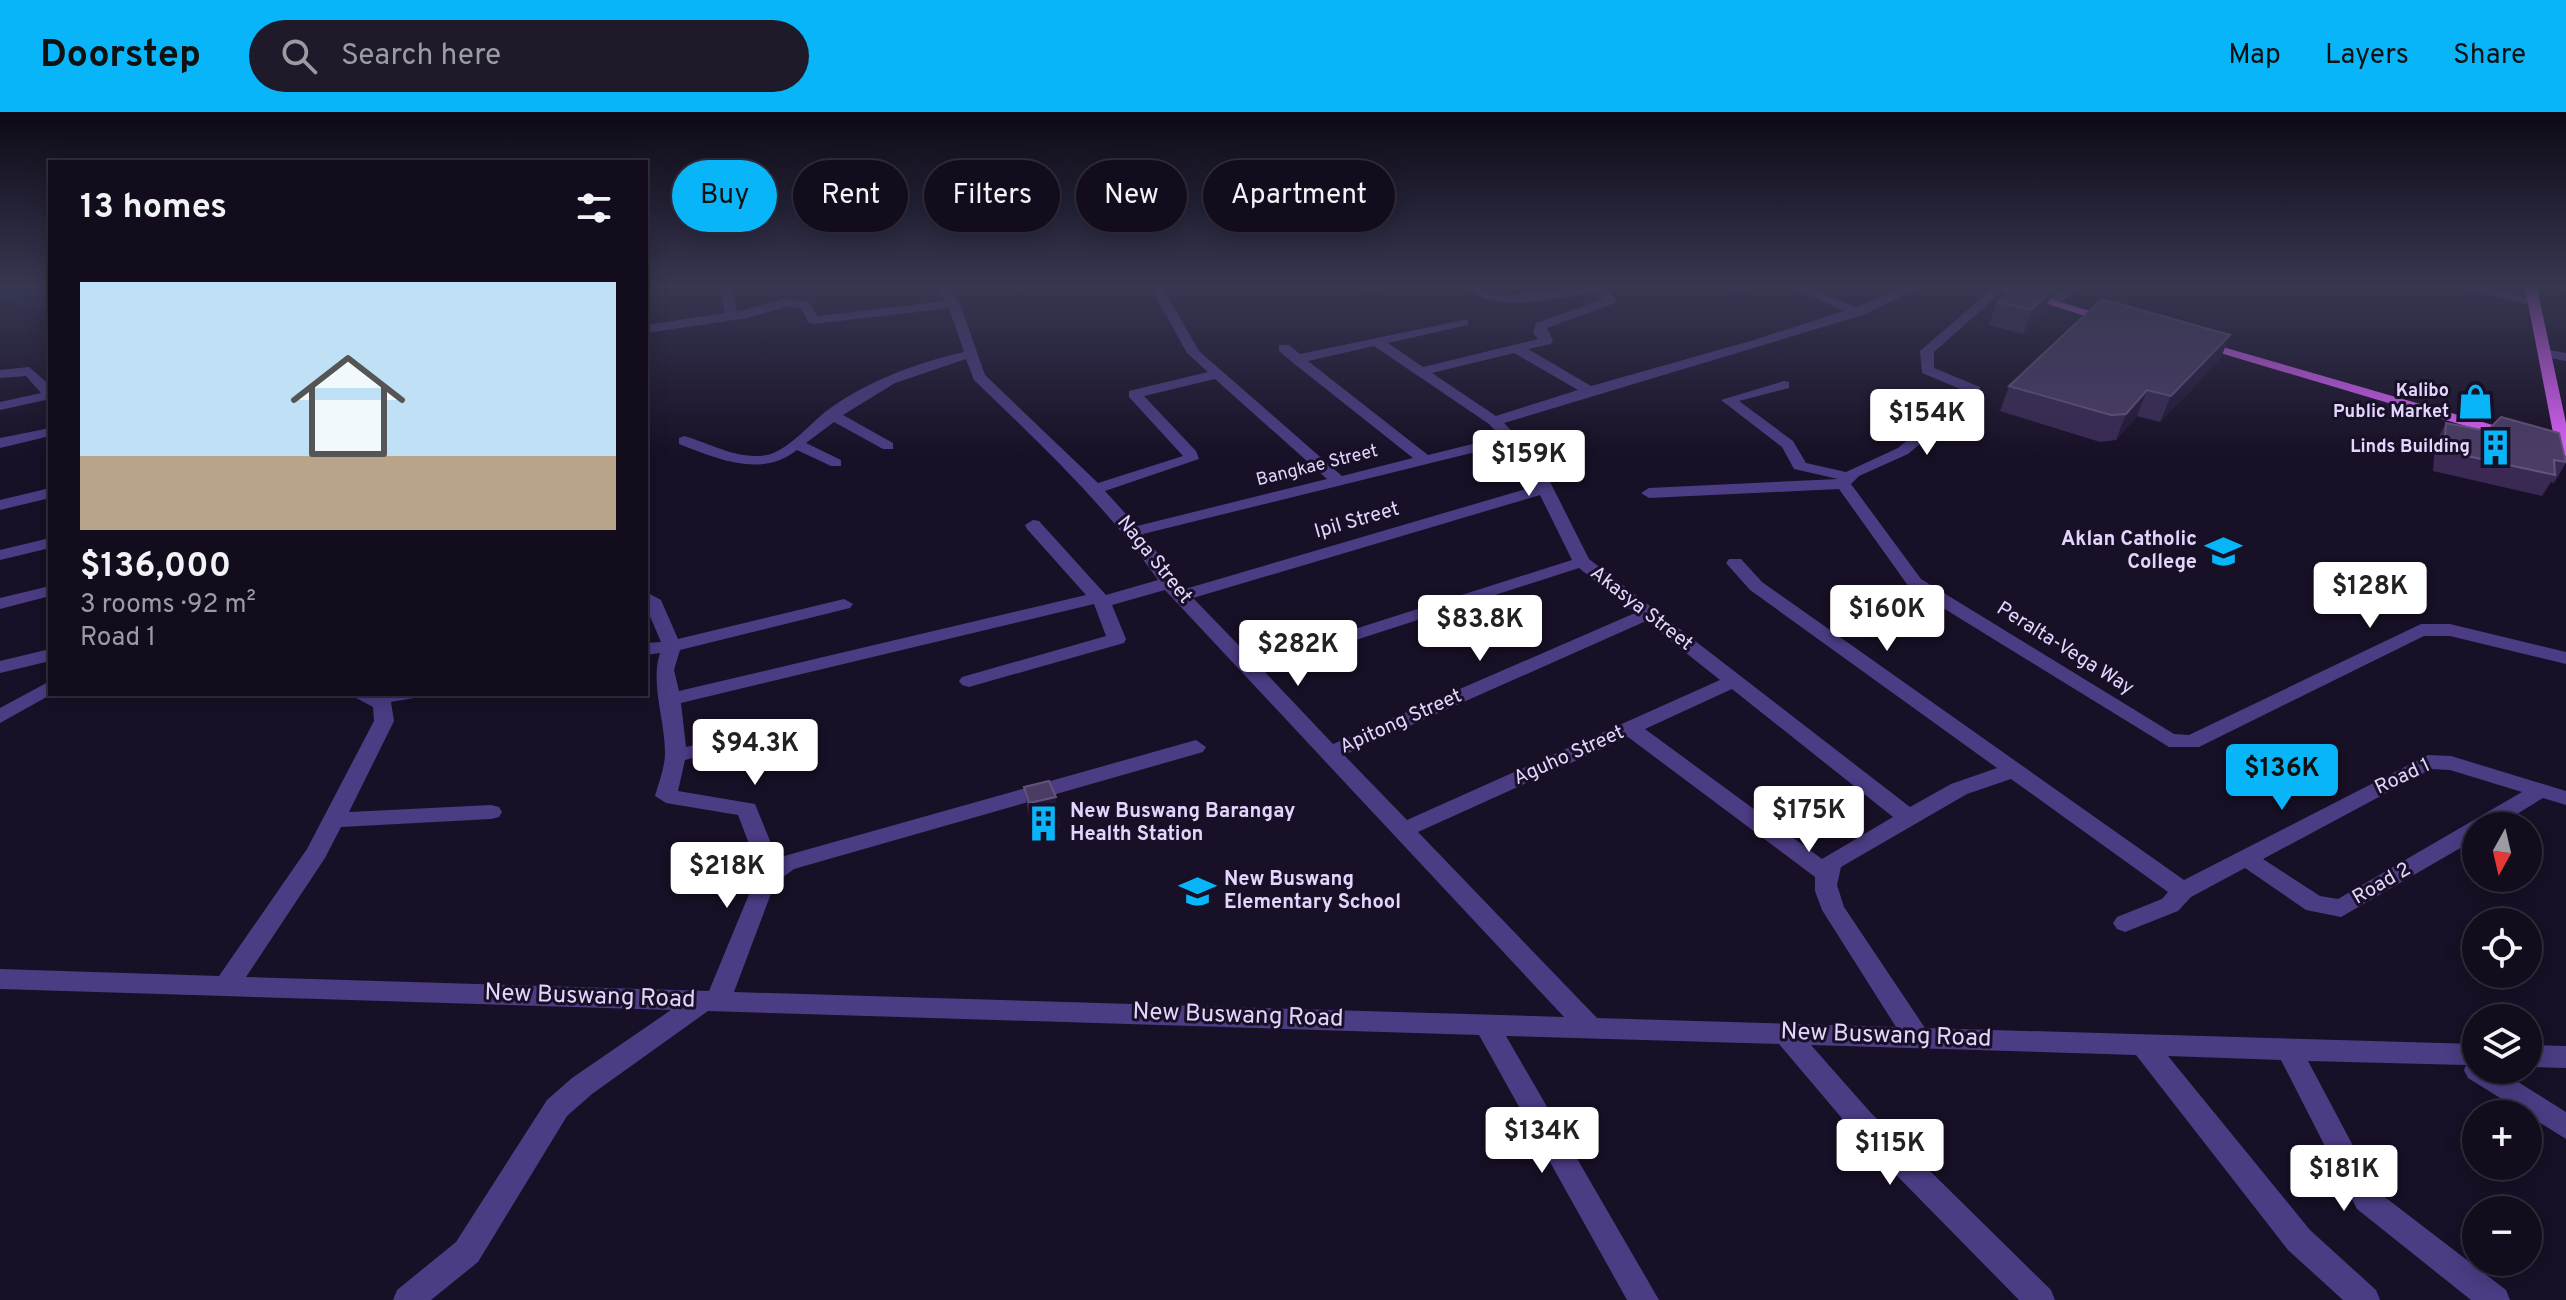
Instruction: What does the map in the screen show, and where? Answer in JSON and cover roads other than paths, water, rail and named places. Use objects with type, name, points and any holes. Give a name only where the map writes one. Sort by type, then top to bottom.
[{"type":"main road","points":[[2194,343],[2565,454],[2542,343]]},
{"type":"street","name":"Naga Street","points":[[967,343],[979,377],[1095,489],[1133,532],[1175,590],[1590,1027]]},
{"type":"street","points":[[1186,343],[1338,481]]},
{"type":"street","points":[[1297,359],[1365,343]]},
{"type":"street","name":"Akasya Street","points":[[1380,343],[1494,421],[1531,460],[1582,562],[1908,817]]},
{"type":"street","points":[[1423,371],[1539,343]]},
{"type":"street","points":[[1494,421],[1587,389],[1747,343]]},
{"type":"street","points":[[1649,493],[1845,480],[1903,451],[1975,390],[1927,370],[1927,351],[1936,343]]},
{"type":"street","points":[[1284,348],[1425,460]]},
{"type":"street","points":[[1519,350],[1587,389]]},
{"type":"street","points":[[2544,353],[2566,357]]},
{"type":"street","points":[[684,441],[752,461],[780,456],[831,414],[901,373],[927,363],[971,354]]},
{"type":"street","points":[[0,374],[29,371],[48,392]]},
{"type":"street","points":[[1095,489],[1191,459],[1191,454],[1134,394],[1218,374]]},
{"type":"street","points":[[1784,385],[1728,400],[1788,444],[1800,466],[1845,480]]},
{"type":"street","points":[[0,406],[48,394]]},
{"type":"street","points":[[831,414],[888,446]]},
{"type":"street","points":[[0,443],[48,432]]},
{"type":"street","name":"Bangkae Street","points":[[1133,532],[1510,439]]},
{"type":"street","points":[[795,444],[836,463]]},
{"type":"street","name":"Peralta-Vega Way","points":[[1845,480],[1915,583],[2169,740],[2192,742],[2421,630],[2450,630],[2566,658]]},
{"type":"street","name":"Ipil Street","points":[[671,699],[1099,600],[1175,590],[1546,488]]},
{"type":"street","points":[[0,505],[48,493]]},
{"type":"street","points":[[969,681],[1110,644],[1117,639],[1117,633],[1099,600],[1033,525]]},
{"type":"street","points":[[0,555],[48,543]]},
{"type":"street","points":[[1250,668],[1582,562]]},
{"type":"street","points":[[1735,563],[1756,586],[2183,891]]},
{"type":"street","points":[[0,604],[48,592]]},
{"type":"street","points":[[648,598],[652,600],[672,646]]},
{"type":"street","points":[[648,649],[672,646],[844,604]]},
{"type":"street","name":"Apitong Street","points":[[1330,753],[1648,614]]},
{"type":"street","points":[[672,646],[655,672],[671,699],[676,756],[666,796],[747,809],[771,871]]},
{"type":"street","points":[[0,667],[48,655]]},
{"type":"street","name":"Aguho Street","points":[[1403,830],[1734,681]]},
{"type":"street","points":[[0,717],[48,688]]},
{"type":"street","points":[[226,986],[317,852],[384,721],[383,704],[364,696]]},
{"type":"street","points":[[676,756],[796,726]]},
{"type":"street","points":[[1630,728],[1825,873]]},
{"type":"street","points":[[408,1300],[467,1252],[557,1108],[582,1086],[711,1000],[764,880],[771,871],[786,863],[1196,747]]},
{"type":"street","name":"Road 1","points":[[2125,923],[2170,905],[2183,891],[2428,762],[2451,763],[2566,798]]},
{"type":"street","points":[[1917,1037],[1834,910],[1826,893],[1825,873],[1833,861],[1959,789],[2014,770]]},
{"type":"street","name":"Road 2","points":[[2504,812],[2541,790]]},
{"type":"street","points":[[333,820],[491,812]]},
{"type":"street","name":"Road 2","points":[[2246,858],[2314,904],[2341,908],[2462,836]]},
{"type":"street","name":"New Buswang Road","points":[[0,979],[2462,1054]]},
{"type":"street","points":[[1486,1024],[1644,1300]]},
{"type":"street","points":[[1785,1033],[1861,1121],[2040,1300]]},
{"type":"street","points":[[2142,1043],[2299,1240],[2353,1295]]},
{"type":"street","points":[[2289,1048],[2356,1184],[2367,1200],[2495,1300]]},
{"type":"street","points":[[2542,1056],[2566,1057]]},
{"type":"street","points":[[2498,1084],[2566,1127]]},
{"type":"place","name":"Kalibo Public Market","points":[[2475,401]]},
{"type":"place","name":"Linds Building","points":[[2496,447]]},
{"type":"place","name":"Aklan Catholic College","points":[[2223,551]]},
{"type":"place","name":"New Buswang Barangay Health Station","points":[[1044,823]]},
{"type":"place","name":"New Buswang Elementary School","points":[[1198,891]]}]
